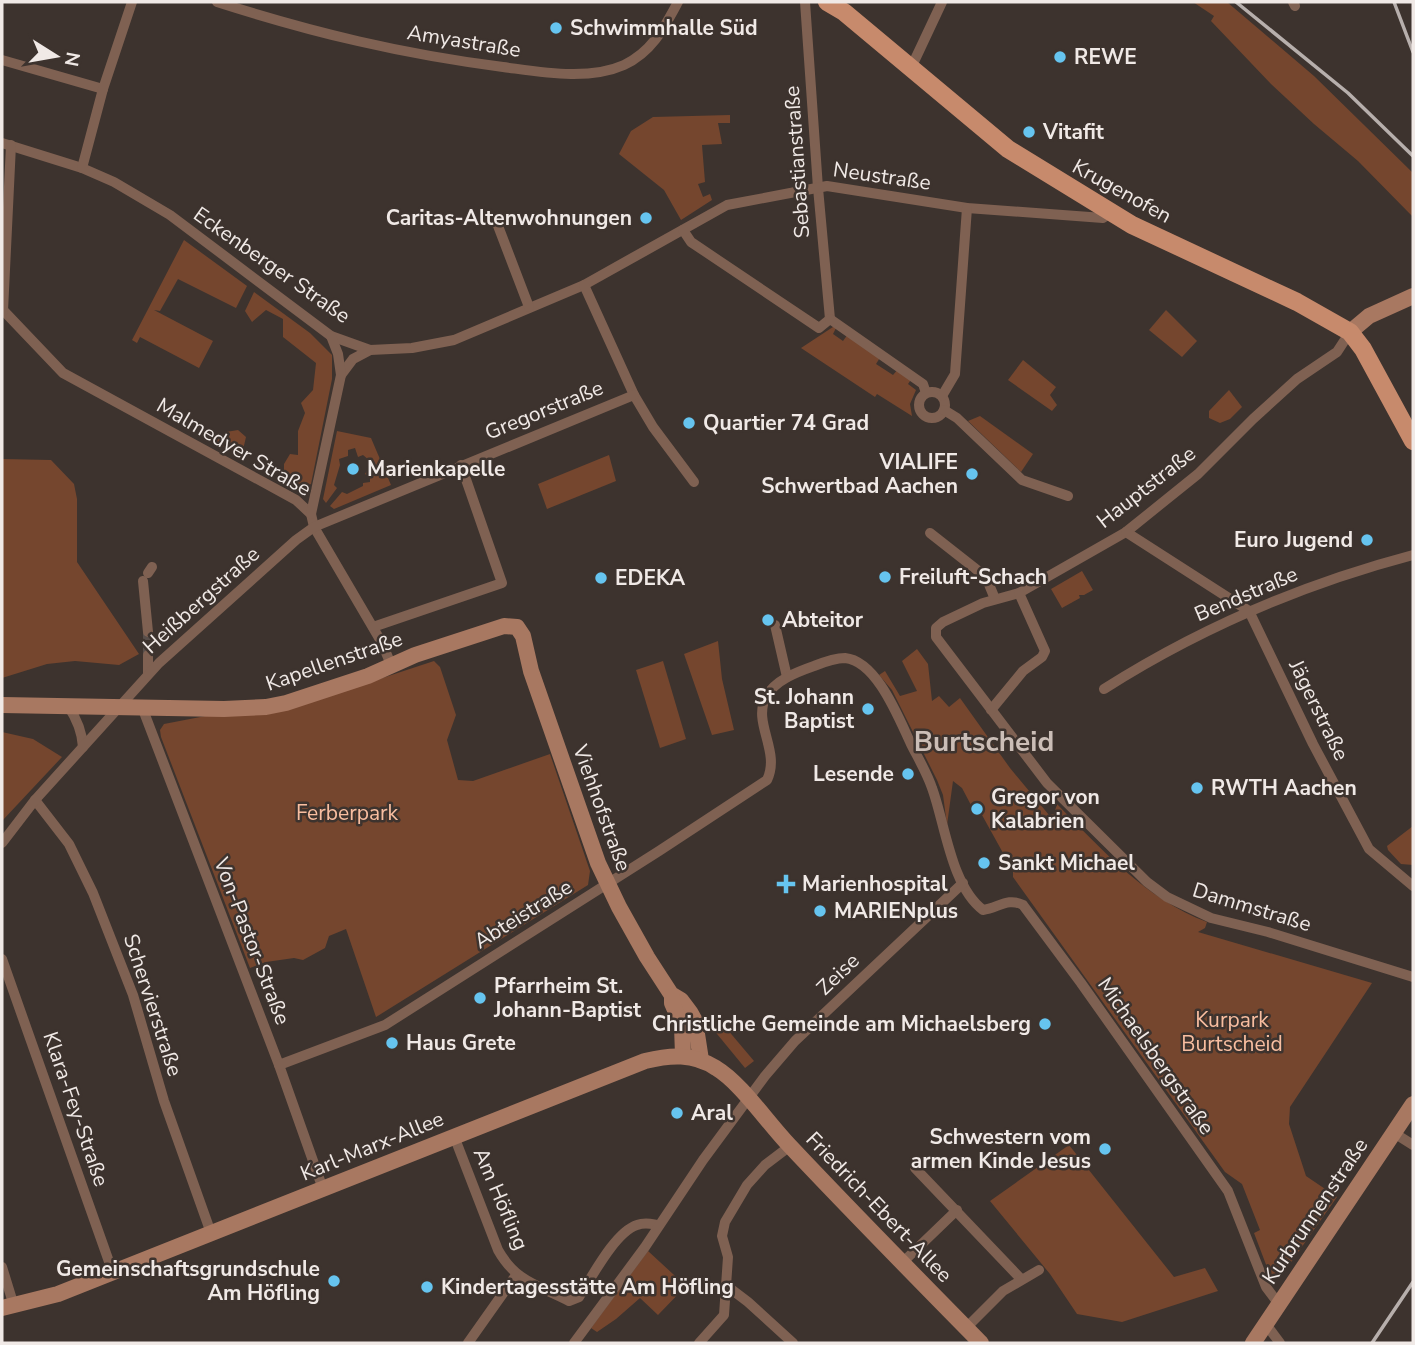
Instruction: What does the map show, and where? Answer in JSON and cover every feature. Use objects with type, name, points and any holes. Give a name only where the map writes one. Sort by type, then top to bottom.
[{"type":"main road","name":"Krugenofen","points":[[827,2],[844,12],[1008,149],[1110,213],[1149,234],[1297,302],[1350,332]]},
{"type":"main road","points":[[1413,296],[1369,316],[1350,332],[1363,349],[1413,441]]},
{"type":"main road","name":"Kapellenstraße","points":[[2,705],[224,709],[266,707],[305,697],[392,667],[415,655],[504,626],[517,627]]},
{"type":"main road","name":"Viehhofstraße","points":[[517,627],[523,636],[531,671],[607,884],[647,957],[671,994],[681,1000],[695,1021],[701,1060]]},
{"type":"main road","name":"Viehhofstraße","points":[[671,994],[682,1026],[683,1055]]},
{"type":"main road","name":"Karl-Marx-Allee","points":[[8,1307],[58,1294],[113,1273],[645,1061],[683,1055],[701,1060],[729,1077],[748,1099]]},
{"type":"main road","name":"Friedrich-Ebert-Allee","points":[[748,1099],[981,1343]]},
{"type":"main road","name":"Kurbrunnenstraße","points":[[1253,1343],[1413,1104]]},
{"type":"street","points":[[82,168],[103,89],[132,2]]},
{"type":"street","name":"Amyastraße","points":[[217,2],[368,46],[532,71],[600,73],[635,59],[650,47],[660,36],[678,2]]},
{"type":"street","name":"Sebastianstraße","points":[[805,2],[830,319]]},
{"type":"street","points":[[911,68],[942,2]]},
{"type":"street","points":[[2,60],[103,89]]},
{"type":"street","points":[[2,310],[6,144]]},
{"type":"street","name":"Eckenberger Straße","points":[[6,144],[82,168],[114,182],[170,215],[331,335],[370,349],[412,348],[454,340],[584,285]]},
{"type":"street","name":"Neustraße","points":[[584,285],[727,205],[827,186],[967,208],[1103,218],[1110,213]]},
{"type":"street","points":[[942,396],[955,374],[967,208]]},
{"type":"street","points":[[495,218],[529,307]]},
{"type":"street","points":[[683,230],[691,242],[819,328],[830,319],[923,384],[926,393]]},
{"type":"street","points":[[584,285],[634,395],[653,427],[694,482]]},
{"type":"street","name":"Malmedyer Straße","points":[[2,310],[63,373],[296,500],[311,514],[314,527],[373,627],[392,667]]},
{"type":"street","name":"Hauptstraße","points":[[936,628],[943,622],[995,599],[1019,593],[1126,532],[1198,474],[1297,379],[1338,352],[1350,332]]},
{"type":"street","points":[[311,514],[341,375],[338,354],[331,335]]},
{"type":"street","points":[[341,375],[353,359],[370,349]]},
{"type":"street","points":[[935,392],[942,396],[944,410],[934,417],[923,414],[919,402],[926,393],[935,392]]},
{"type":"street","name":"Gregorstraße","points":[[314,527],[634,395]]},
{"type":"street","points":[[944,410],[957,418],[1022,480],[1068,496]]},
{"type":"street","name":"Kapellenstraße","points":[[373,627],[502,583],[461,465]]},
{"type":"street","name":"Heißbergstraße","points":[[2,843],[35,800],[148,674],[296,540],[314,527]]},
{"type":"street","points":[[1126,532],[1249,611]]},
{"type":"street","points":[[930,533],[986,577],[995,599]]},
{"type":"street","name":"Bendstraße","points":[[1104,689],[1161,653],[1249,611],[1358,569],[1413,555]]},
{"type":"street","points":[[148,573],[148,632]]},
{"type":"street","points":[[991,710],[1023,671],[1042,657],[1045,651],[1019,593]]},
{"type":"street","name":"Jägerstraße","points":[[1249,611],[1313,744],[1369,849],[1413,886]]},
{"type":"street","points":[[775,625],[787,677],[829,661],[845,658],[864,666],[873,677],[889,699],[932,786],[953,862],[963,883]]},
{"type":"street","name":"Dammstraße","points":[[936,628],[936,637],[941,645],[1032,765],[1067,804],[1147,882],[1167,897],[1211,918],[1268,932],[1413,977]]},
{"type":"street","points":[[148,654],[148,674]]},
{"type":"street","name":"Abteistraße","points":[[279,1065],[385,1025],[767,780],[772,770],[772,760],[762,710],[766,697],[787,677]]},
{"type":"street","points":[[68,706],[76,717],[83,747]]},
{"type":"street","name":"Von-Pastor-Straße","points":[[142,708],[279,1065],[323,1189]]},
{"type":"street","name":"Schervierstraße","points":[[35,800],[69,844],[93,893],[133,995],[164,1101],[211,1233]]},
{"type":"street","name":"Zeise","points":[[574,1343],[748,1099],[795,1041],[963,883]]},
{"type":"street","name":"Michaelsbergstraße","points":[[963,883],[975,904],[982,909],[991,909],[1007,901],[1023,905],[1228,1191],[1266,1287],[1278,1303]]},
{"type":"street","name":"Klara-Fey-Straße","points":[[2,959],[113,1273]]},
{"type":"street","points":[[1394,1133],[1413,1146]]},
{"type":"street","name":"Am Höfling","points":[[454,1136],[498,1250],[516,1275],[569,1301],[579,1297],[614,1244],[634,1226],[647,1223],[659,1225]]},
{"type":"street","points":[[699,1343],[724,1315],[728,1257],[722,1236],[725,1222],[747,1185],[765,1165],[790,1146]]},
{"type":"street","points":[[915,1168],[1021,1279]]},
{"type":"street","points":[[903,1262],[957,1210]]},
{"type":"street","points":[[2,1267],[8,1307]]},
{"type":"street","points":[[966,1328],[1003,1291],[1039,1270]]},
{"type":"street","name":"Am Höfling","points":[[468,1343],[516,1275]]},
{"type":"street","points":[[727,1286],[748,1301],[793,1343]]},
{"type":"street","points":[[1265,1323],[1280,1343]]},
{"type":"green space","points":[[1193,2],[1227,2],[1314,76],[1413,173],[1413,217],[1358,161],[1271,84],[1211,21],[1214,16]]},
{"type":"green space","points":[[730,115],[730,123],[718,123],[722,144],[702,145],[705,182],[698,184],[703,197],[710,194],[712,200],[681,220],[664,190],[619,154],[631,131],[653,117]]},
{"type":"green space","points":[[184,240],[247,286],[236,308],[178,279],[160,311],[154,310],[213,341],[199,368],[140,337],[137,343],[132,340]]},
{"type":"green space","points":[[254,292],[310,333],[332,355],[332,379],[311,484],[296,490],[284,477],[284,464],[290,454],[298,455],[298,431],[305,413],[301,403],[313,390],[316,363],[283,337],[283,319],[266,310],[252,322],[245,311]]},
{"type":"green space","points":[[1166,310],[1197,341],[1182,357],[1149,330]]},
{"type":"green space","points":[[836,325],[833,334],[843,341],[848,334],[881,356],[876,364],[893,375],[899,368],[912,378],[908,384],[916,390],[910,404],[912,416],[877,394],[875,397],[801,348]]},
{"type":"green space","points":[[1023,360],[1056,387],[1050,395],[1057,405],[1052,411],[1008,380]]},
{"type":"green space","points":[[1229,390],[1242,407],[1230,419],[1220,423],[1209,418],[1209,411]]},
{"type":"green space","points":[[980,416],[1033,454],[1021,472],[968,421]]},
{"type":"green space","points":[[202,430],[222,439],[226,432],[238,430],[246,437],[243,450],[235,453],[199,434]]},
{"type":"green space","points":[[337,431],[371,438],[391,485],[334,509],[330,506],[342,492],[347,494],[363,486],[363,483],[370,482],[370,477],[365,474],[369,460],[363,455],[358,457],[355,448],[348,450],[348,456],[339,459],[340,465],[334,485],[337,488],[326,503],[323,499]]},
{"type":"green space","points":[[609,455],[616,481],[547,509],[538,484]]},
{"type":"green space","points":[[2,459],[51,460],[74,484],[77,499],[77,562],[139,654],[119,665],[75,661],[47,664],[2,678]]},
{"type":"green space","points":[[1082,571],[1093,590],[1079,595],[1080,598],[1062,608],[1051,589]]},
{"type":"green space","points":[[718,641],[722,679],[734,730],[712,735],[684,654]]},
{"type":"green space","name":"Kurpark Burtscheid","points":[[917,649],[928,664],[932,701],[939,696],[949,707],[960,698],[1010,768],[1049,815],[1054,814],[1057,804],[1126,872],[1145,887],[1185,912],[1207,922],[1205,928],[1198,932],[1372,983],[1290,1107],[1289,1124],[1306,1176],[1337,1197],[1280,1278],[1274,1279],[1270,1275],[1254,1233],[1260,1230],[1242,1184],[1225,1172],[1013,877],[1013,871],[977,806],[972,807],[962,788],[953,781],[947,825],[943,795],[937,780],[892,690],[879,675],[885,671],[900,696],[917,691],[902,661]]},
{"type":"green space","name":"Ferberpark","points":[[434,661],[440,667],[456,715],[447,740],[458,780],[473,781],[550,754],[590,871],[588,885],[376,1017],[346,929],[329,936],[325,948],[303,960],[294,958],[266,962],[250,968],[160,730],[164,724],[355,687]]},
{"type":"green space","points":[[663,661],[686,739],[660,748],[636,670]]},
{"type":"green space","points":[[2,732],[33,739],[62,757],[2,821]]},
{"type":"green space","points":[[1413,826],[1413,865],[1401,864],[1387,846]]},
{"type":"green space","points":[[716,1016],[754,1061],[745,1068],[708,1023]]},
{"type":"green space","points":[[1069,1145],[1174,1277],[1205,1268],[1218,1291],[1122,1322],[1077,1314],[1050,1274],[990,1201]]},
{"type":"green space","points":[[648,1251],[686,1286],[658,1315],[640,1298],[597,1332],[591,1328]]},
{"type":"tunnel","points":[[148,632],[148,655]]},
{"type":"railway","points":[[1236,2],[1348,93],[1413,156]]},
{"type":"railway","points":[[1394,2],[1413,52]]},
{"type":"railway","points":[[1372,1343],[1413,1282]]},
{"type":"place","name":"Schwimmhalle Süd","points":[[556,28]]},
{"type":"place","name":"REWE","points":[[1060,57]]},
{"type":"place","name":"Vitafit","points":[[1029,132]]},
{"type":"place","name":"Caritas-Altenwohnungen","points":[[646,218]]},
{"type":"place","name":"Quartier 74 Grad","points":[[689,423]]},
{"type":"place","name":"Marienkapelle","points":[[353,469]]},
{"type":"place","name":"VIALIFE Schwertbad Aachen","points":[[972,474]]},
{"type":"place","name":"Euro Jugend","points":[[1367,540]]},
{"type":"place","name":"Freiluft-Schach","points":[[885,577]]},
{"type":"place","name":"EDEKA","points":[[601,578]]},
{"type":"place","name":"Abteitor","points":[[768,620]]},
{"type":"place","name":"St. Johann Baptist","points":[[868,709]]},
{"type":"place","name":"Lesende","points":[[908,774]]},
{"type":"place","name":"RWTH Aachen","points":[[1197,788]]},
{"type":"place","name":"Gregor von Kalabrien","points":[[977,809]]},
{"type":"place","name":"Sankt Michael","points":[[984,863]]},
{"type":"place","name":"Marienhospital","points":[[786,884]]},
{"type":"place","name":"MARIENplus","points":[[820,911]]},
{"type":"place","name":"Pfarrheim St. Johann-Baptist","points":[[480,998]]},
{"type":"place","name":"Christliche Gemeinde am Michaelsberg","points":[[1045,1024]]},
{"type":"place","name":"Haus Grete","points":[[392,1043]]},
{"type":"place","name":"Aral","points":[[677,1113]]},
{"type":"place","name":"Schwestern vom armen Kinde Jesus","points":[[1105,1149]]},
{"type":"place","name":"Gemeinschaftsgrundschule Am Höfling","points":[[334,1281]]},
{"type":"place","name":"Kindertagesstätte Am Höfling","points":[[427,1287]]},
{"type":"district","name":"Burtscheid","points":[[984,742]]}]
